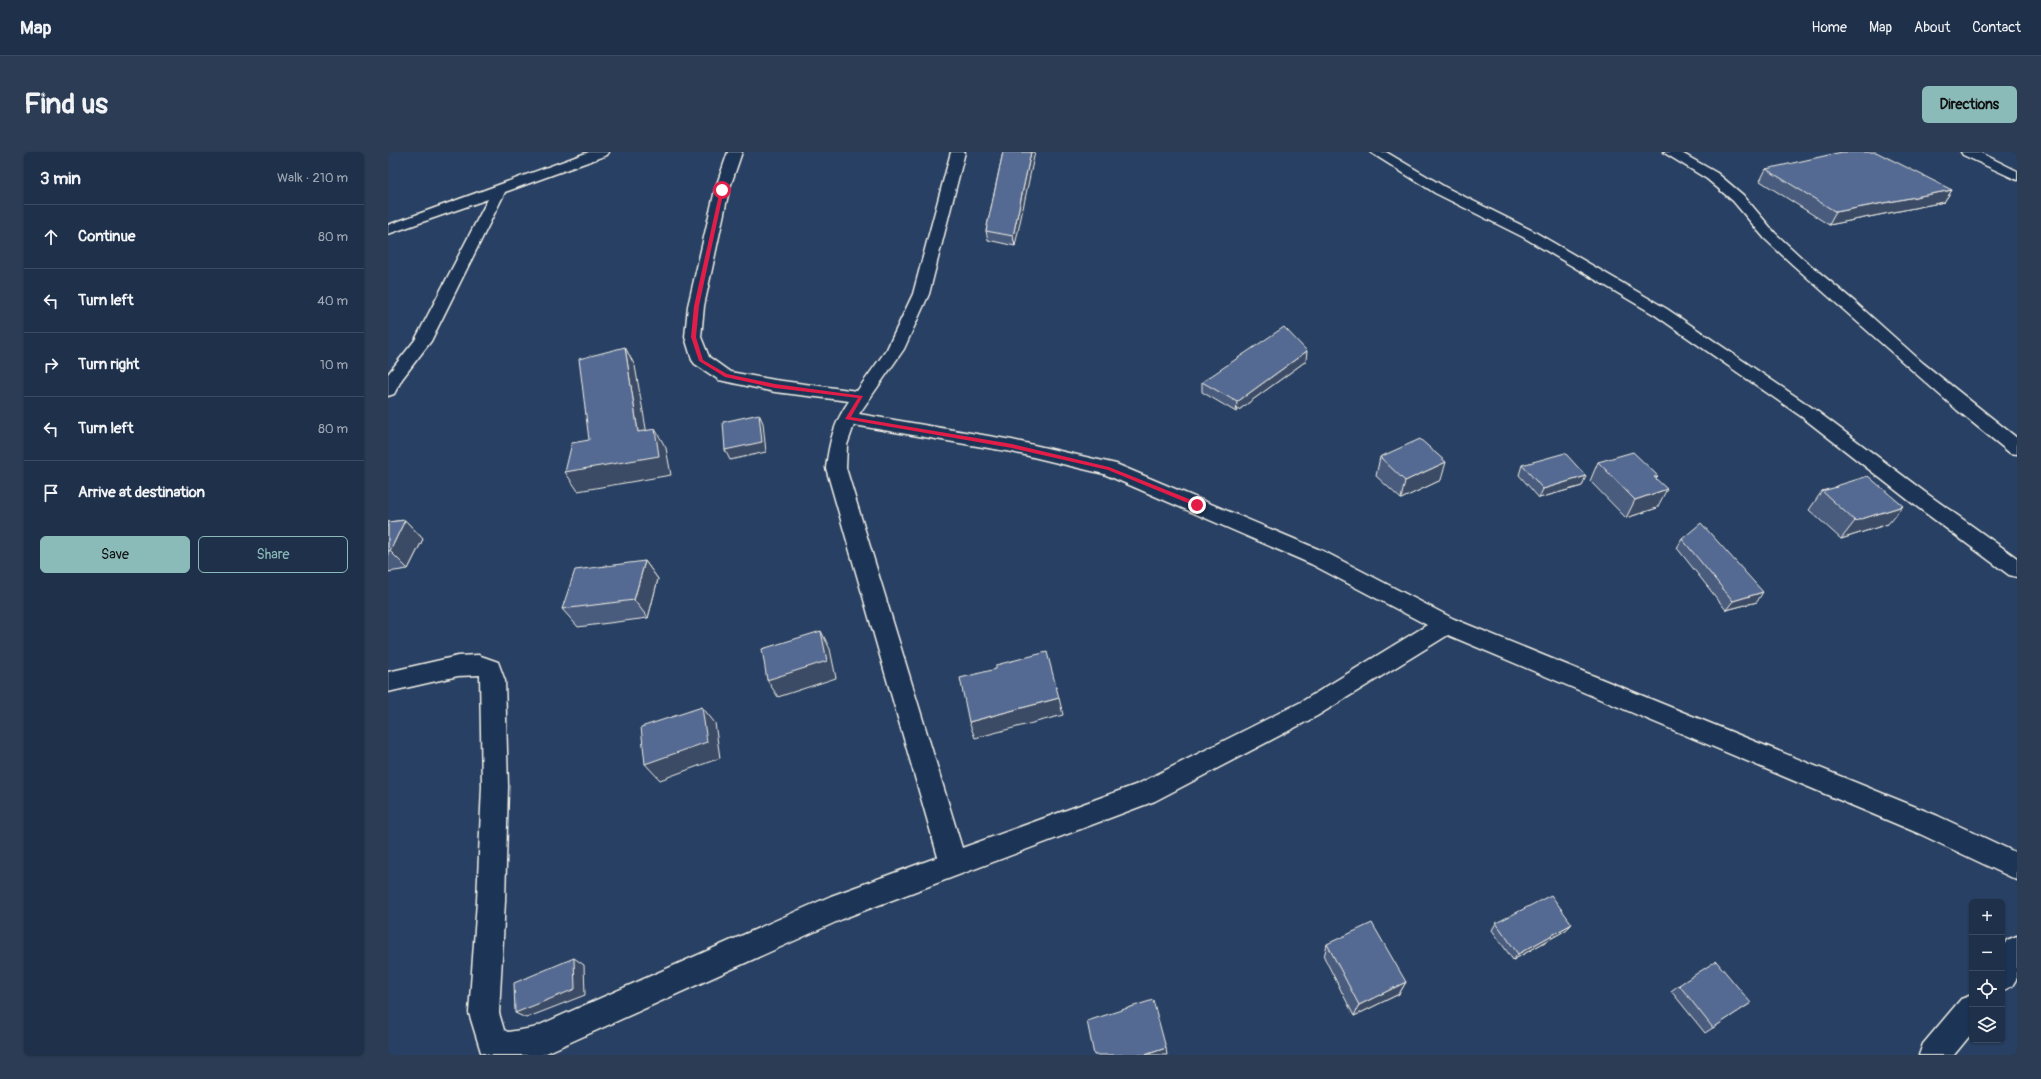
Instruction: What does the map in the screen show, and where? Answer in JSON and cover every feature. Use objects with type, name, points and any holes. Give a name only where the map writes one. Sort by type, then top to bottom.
[{"type":"street","points":[[388,230],[602,152]]},
{"type":"street","points":[[735,152],[722,190],[696,306],[693,337],[701,360],[725,376],[775,386],[861,397]]},
{"type":"street","points":[[953,864],[836,468],[838,445],[847,418],[894,349],[921,294],[958,152]]},
{"type":"street","points":[[1377,152],[1446,194],[1528,234],[1661,312],[1808,413],[1919,498],[2017,570]]},
{"type":"street","points":[[1670,152],[1712,176],[1738,198],[1770,236],[1798,262],[1849,305],[1928,377],[2017,448]]},
{"type":"street","points":[[1968,152],[2017,176]]},
{"type":"street","points":[[388,390],[394,378],[422,341],[499,190]]},
{"type":"street","points":[[847,418],[1012,446],[1109,469],[1318,558],[1446,625],[1929,825],[2017,867]]},
{"type":"street","points":[[388,682],[458,666],[478,664],[490,669],[493,681],[495,786],[491,901],[484,1013],[492,1041],[508,1047],[534,1043],[841,906],[1146,793],[1309,709],[1446,625]]},
{"type":"street","points":[[2005,971],[2017,950]]},
{"type":"street","points":[[1934,1055],[1969,1014]]},
{"type":"building","points":[[1003,152],[1031,152],[1013,236],[986,231]]},
{"type":"building","points":[[1842,152],[1876,152],[1952,190],[1836,212],[1766,169]]},
{"type":"building","points":[[1284,327],[1307,351],[1237,402],[1202,382]]},
{"type":"building","points":[[625,347],[638,432],[655,429],[659,456],[565,472],[572,443],[589,440],[579,359]]},
{"type":"building","points":[[759,414],[762,442],[725,450],[723,422]]},
{"type":"building","points":[[1420,439],[1446,462],[1405,481],[1380,457]]},
{"type":"building","points":[[1633,452],[1658,476],[1654,477],[1667,489],[1635,500],[1598,462]]},
{"type":"building","points":[[1565,453],[1586,476],[1543,489],[1522,465]]},
{"type":"building","points":[[1868,476],[1903,506],[1855,521],[1822,491],[1837,487],[1836,486]]},
{"type":"building","points":[[405,520],[390,551],[388,551],[388,522]]},
{"type":"building","points":[[1701,523],[1763,592],[1733,601],[1682,539]]},
{"type":"building","points":[[645,561],[634,600],[562,609],[575,570]]},
{"type":"building","points":[[821,631],[827,661],[767,680],[762,649]]},
{"type":"building","points":[[1047,652],[1059,698],[969,722],[960,678],[996,669],[996,665]]},
{"type":"building","points":[[702,707],[707,742],[645,764],[641,727]]},
{"type":"building","points":[[1551,895],[1572,924],[1518,954],[1496,923]]},
{"type":"building","points":[[1372,923],[1406,982],[1359,1005],[1327,944]]},
{"type":"building","points":[[574,958],[575,989],[515,1013],[514,983]]},
{"type":"building","points":[[1716,961],[1751,1003],[1713,1028],[1679,985]]},
{"type":"building","points":[[1153,1000],[1166,1048],[1145,1055],[1094,1055],[1087,1021]]},
{"type":"route","points":[[722,190],[696,306],[693,337],[701,360],[725,376],[775,386],[861,397],[847,418],[886,426],[1012,446],[1109,469],[1197,505]]}]
